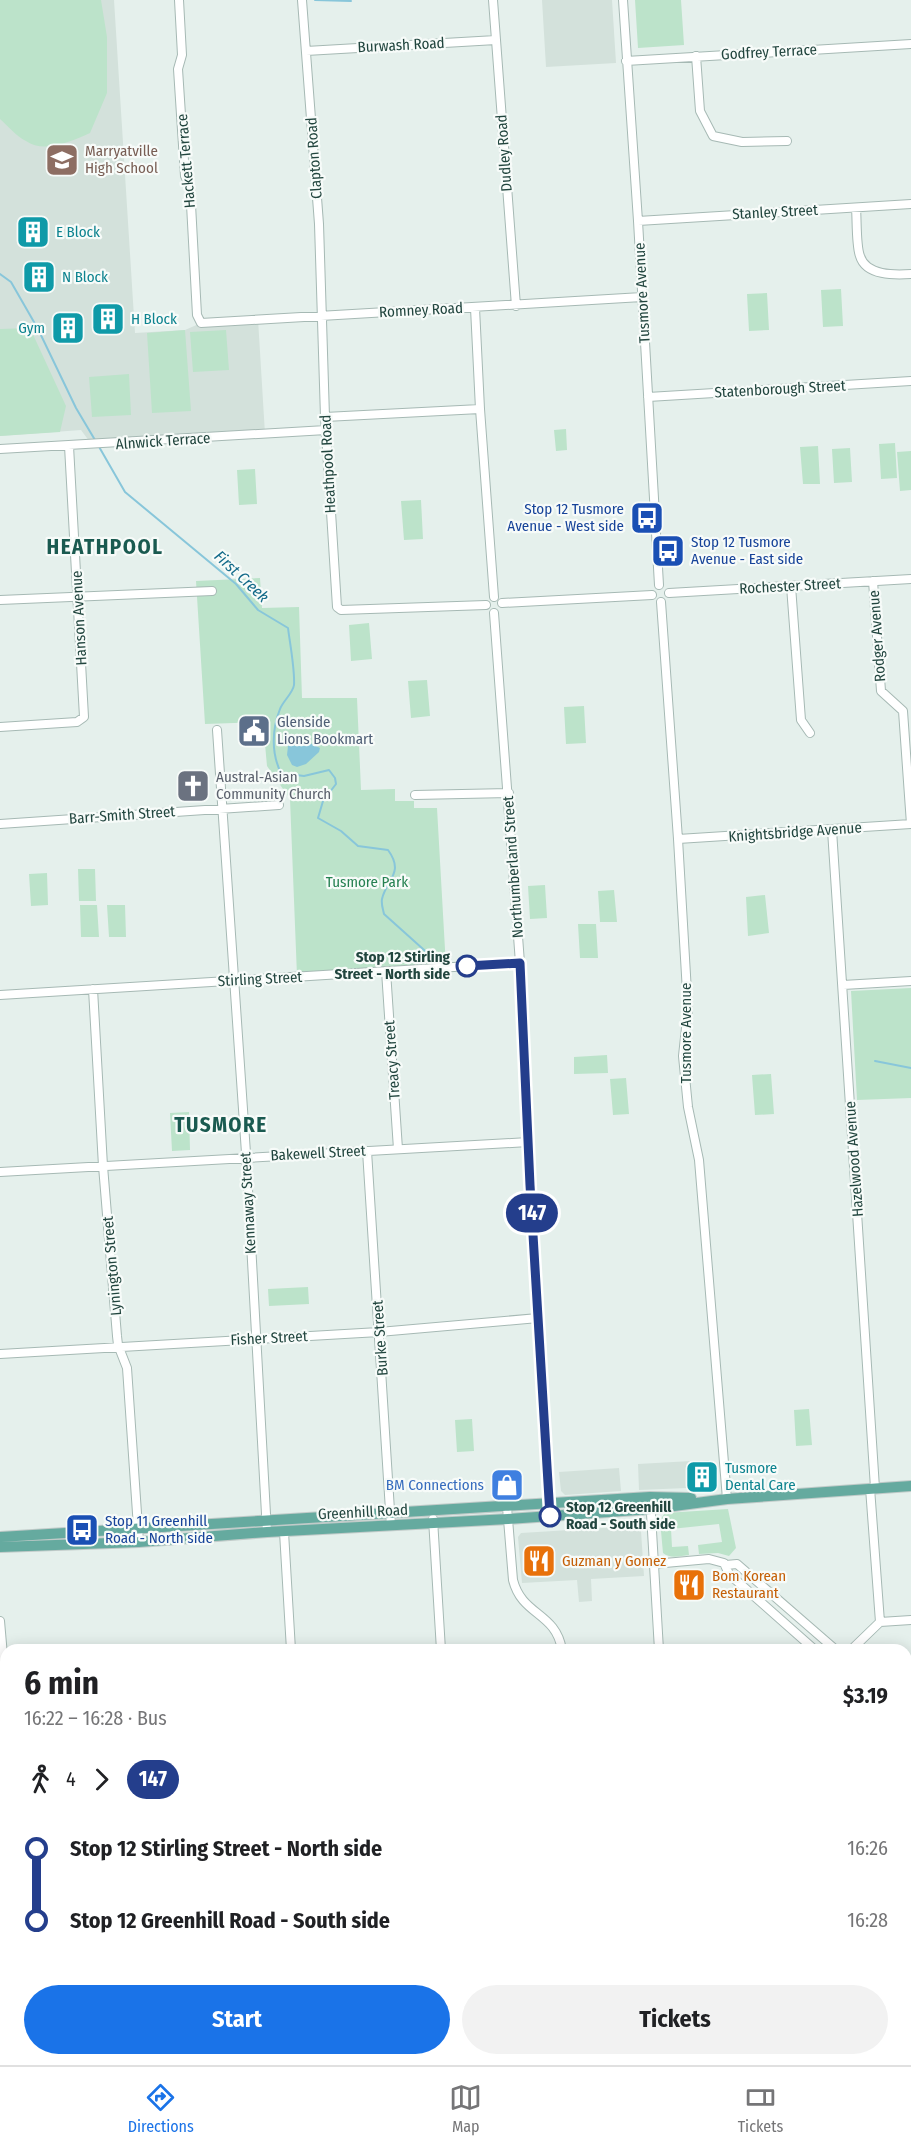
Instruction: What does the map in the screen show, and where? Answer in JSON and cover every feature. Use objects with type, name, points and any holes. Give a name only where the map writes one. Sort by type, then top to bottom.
[{"type":"main road","name":"Greenhill Road","points":[[0,1537],[507,1507],[549,1510],[651,1509],[727,1499],[911,1486]]},
{"type":"main road","name":"Greenhill Road","points":[[0,1547],[139,1542],[267,1532],[508,1519],[549,1510],[650,1497],[727,1499]]},
{"type":"street","name":"Hackett Terrace","points":[[179,0],[182,55],[178,69],[185,176],[189,186],[197,315],[201,323]]},
{"type":"street","name":"Clapton Road","points":[[302,0],[323,315]]},
{"type":"street","name":"Dudley Road","points":[[493,0],[516,306]]},
{"type":"street","name":"Tusmore Avenue","points":[[623,0],[659,585]]},
{"type":"street","name":"Burwash Road","points":[[306,51],[496,40]]},
{"type":"street","name":"Godfrey Terrace","points":[[627,60],[911,44]]},
{"type":"street","points":[[696,56],[700,111],[713,136],[742,142],[787,141]]},
{"type":"street","name":"Stanley Street","points":[[638,220],[911,204]]},
{"type":"street","points":[[856,208],[860,257],[866,265],[884,275],[911,274]]},
{"type":"street","name":"Romney Road","points":[[201,323],[642,297]]},
{"type":"street","points":[[476,308],[480,410],[494,597]]},
{"type":"street","name":"Heathpool Road","points":[[323,315],[321,323],[325,417],[337,607],[341,610],[486,605]]},
{"type":"street","name":"Statenborough Street","points":[[648,397],[911,381]]},
{"type":"street","points":[[325,417],[480,410]]},
{"type":"street","name":"Alnwick Terrace","points":[[0,449],[103,445],[326,430]]},
{"type":"street","name":"Hanson Avenue","points":[[0,727],[77,722],[84,717],[69,446]]},
{"type":"street","name":"Rochester Street","points":[[669,593],[911,579]]},
{"type":"street","name":"Rodger Avenue","points":[[873,581],[881,691],[903,711],[911,824]]},
{"type":"street","points":[[659,585],[667,588],[669,593],[667,599],[661,603],[655,601],[652,595],[653,590],[659,585]]},
{"type":"street","points":[[791,586],[801,720],[810,733]]},
{"type":"street","points":[[0,600],[212,591]]},
{"type":"street","points":[[502,603],[652,595]]},
{"type":"street","points":[[494,597],[502,603]]},
{"type":"street","points":[[494,597],[488,600],[486,605],[489,611],[494,613],[501,609],[502,603]]},
{"type":"street","name":"Tusmore Avenue","points":[[661,603],[688,1009],[683,1056],[688,1107],[699,1161],[727,1499]]},
{"type":"street","name":"Northumberland Street","points":[[494,613],[520,963],[549,1510]]},
{"type":"street","name":"Kennaway Street","points":[[217,730],[246,1157],[267,1532]]},
{"type":"street","points":[[415,795],[509,793]]},
{"type":"street","name":"Barr-Smith Street","points":[[0,824],[279,805]]},
{"type":"street","name":"Knightsbridge Avenue","points":[[678,839],[911,824]]},
{"type":"street","name":"Hazelwood Avenue","points":[[832,830],[880,1622]]},
{"type":"street","name":"Stirling Street","points":[[0,995],[520,963]]},
{"type":"street","name":"Treacy Street","points":[[386,971],[399,1149]]},
{"type":"street","points":[[843,985],[911,981]]},
{"type":"street","name":"Lynington Street","points":[[93,989],[103,1166],[118,1345],[127,1368],[139,1542]]},
{"type":"street","name":"Bakewell Street","points":[[0,1172],[528,1142]]},
{"type":"street","name":"Burke Street","points":[[368,1150],[391,1526]]},
{"type":"street","name":"Fisher Street","points":[[0,1354],[118,1345],[379,1332],[538,1318]]},
{"type":"street","points":[[650,1497],[659,1644]]},
{"type":"street","points":[[507,1507],[513,1580],[517,1592],[526,1606],[551,1624],[560,1644]]},
{"type":"street","points":[[432,1512],[441,1644]]},
{"type":"street","points":[[284,1532],[291,1644]]},
{"type":"street","points":[[654,1564],[709,1559],[718,1560],[726,1565],[737,1564],[829,1644]]},
{"type":"street","points":[[726,1565],[729,1574],[808,1644]]},
{"type":"street","points":[[753,1594],[761,1584]]},
{"type":"street","points":[[857,1644],[880,1622],[911,1620]]},
{"type":"street","points":[[0,1621],[2,1644]]},
{"type":"shaded area","name":"Marryatville High School","points":[[0,0],[114,0],[135,333],[185,330],[201,323],[258,319],[265,434],[92,445],[81,430],[0,436]]},
{"type":"shaded area","points":[[542,0],[612,0],[616,63],[546,67]]},
{"type":"shaded area","points":[[709,1460],[711,1487],[639,1490],[638,1464]]},
{"type":"shaded area","points":[[619,1468],[621,1491],[565,1495],[561,1491],[559,1472]]},
{"type":"shaded area","points":[[635,1526],[641,1531],[644,1576],[591,1579],[592,1601],[579,1602],[577,1580],[522,1583],[518,1537],[521,1533]]},
{"type":"green space","points":[[0,0],[101,0],[107,37],[107,93],[90,133],[58,145],[33,145],[15,134],[0,119]]},
{"type":"green space","points":[[635,0],[681,0],[684,45],[638,48]]},
{"type":"green space","points":[[841,289],[843,326],[823,327],[821,290]]},
{"type":"green space","points":[[767,293],[769,330],[749,331],[747,294]]},
{"type":"green space","points":[[30,328],[66,406],[60,432],[0,436],[0,329]]},
{"type":"green space","points":[[185,330],[191,411],[152,413],[147,333]]},
{"type":"green space","points":[[226,330],[229,370],[193,372],[190,332]]},
{"type":"green space","points":[[129,374],[131,415],[92,417],[89,377]]},
{"type":"green space","points":[[566,429],[567,450],[556,451],[554,430]]},
{"type":"green space","points":[[895,443],[897,478],[881,479],[879,444]]},
{"type":"green space","points":[[818,446],[820,484],[803,484],[800,447]]},
{"type":"green space","points":[[850,448],[852,482],[834,483],[832,449]]},
{"type":"green space","points":[[911,451],[911,490],[900,491],[897,452]]},
{"type":"green space","points":[[255,469],[257,504],[239,505],[237,470]]},
{"type":"green space","points":[[421,500],[423,539],[404,540],[401,501]]},
{"type":"green space","name":"Tusmore Park","points":[[260,578],[262,608],[299,607],[302,698],[357,698],[361,790],[395,789],[395,801],[414,801],[414,808],[437,808],[446,967],[297,976],[290,799],[267,766],[263,722],[205,724],[196,581]]},
{"type":"green space","points":[[369,623],[372,659],[351,661],[349,625]]},
{"type":"green space","points":[[427,680],[430,716],[411,718],[408,681]]},
{"type":"green space","points":[[584,706],[586,743],[566,744],[564,707]]},
{"type":"green space","points":[[78,869],[95,869],[96,901],[79,901]]},
{"type":"green space","points":[[47,873],[48,905],[31,906],[29,874]]},
{"type":"green space","points":[[545,885],[547,918],[530,919],[528,886]]},
{"type":"green space","points":[[614,890],[617,922],[600,922],[598,891]]},
{"type":"green space","points":[[765,895],[769,933],[748,936],[746,897]]},
{"type":"green space","points":[[80,905],[97,905],[99,937],[81,937]]},
{"type":"green space","points":[[107,905],[125,905],[126,937],[109,937]]},
{"type":"green space","points":[[578,924],[596,924],[598,958],[580,958]]},
{"type":"green space","points":[[911,988],[911,1098],[857,1100],[851,991]]},
{"type":"green space","points":[[607,1055],[608,1073],[574,1074],[574,1057]]},
{"type":"green space","points":[[771,1074],[774,1114],[755,1115],[752,1075]]},
{"type":"green space","points":[[626,1078],[629,1114],[613,1115],[610,1079]]},
{"type":"green space","points":[[189,1112],[190,1150],[172,1151],[170,1113]]},
{"type":"green space","points":[[308,1287],[309,1304],[269,1306],[268,1289]]},
{"type":"green space","points":[[809,1409],[812,1445],[796,1446],[794,1410]]},
{"type":"green space","points":[[472,1419],[474,1451],[457,1452],[455,1420]]},
{"type":"green space","points":[[728,1509],[736,1548],[729,1556],[718,1553],[699,1554],[698,1545],[722,1542],[719,1524],[671,1529],[672,1547],[688,1546],[689,1555],[672,1557],[663,1553],[660,1520],[665,1513]]},
{"type":"water","points":[[306,741],[320,748],[319,752],[306,764],[297,767],[292,765],[287,755],[288,746]]},
{"type":"waterway","points":[[315,0],[351,1]]},
{"type":"waterway","name":"First Creek","points":[[0,274],[11,282],[38,329],[76,408],[95,440]]},
{"type":"waterway","name":"First Creek","points":[[98,445],[125,492],[236,584],[258,610],[288,628],[294,685],[280,709],[275,725],[274,741],[281,773],[304,776],[329,770],[336,784],[323,801],[318,818],[341,831],[358,846],[388,850],[393,858],[395,871],[382,899],[384,914],[433,958]]},
{"type":"waterway","name":"First Creek","points":[[875,1061],[911,1068]]},
{"type":"bus line","name":"147","points":[[467,966],[520,963],[530,1185],[550,1516]]},
{"type":"place","name":"Marryatville High School","points":[[62,160]]},
{"type":"place","name":"E Block","points":[[33,232]]},
{"type":"place","name":"N Block","points":[[39,277]]},
{"type":"place","name":"H Block","points":[[108,319]]},
{"type":"place","name":"Gym","points":[[68,328]]},
{"type":"place","name":"Stop 12 Tusmore Avenue - West side","points":[[647,518]]},
{"type":"place","name":"Stop 12 Tusmore Avenue - East side","points":[[668,551]]},
{"type":"place","name":"Glenside Lions Bookmart","points":[[254,731]]},
{"type":"place","name":"Austral-Asian Community Church","points":[[193,786]]},
{"type":"place","name":"Stop 12 Stirling Street - North side","points":[[467,966]]},
{"type":"place","name":"Tusmore Dental Care","points":[[702,1477]]},
{"type":"place","name":"BM Connections","points":[[507,1485]]},
{"type":"place","name":"Stop 12 Greenhill Road - South side","points":[[550,1516]]},
{"type":"place","name":"Stop 11 Greenhill Road - North side","points":[[82,1530]]},
{"type":"place","name":"Guzman y Gomez","points":[[539,1561]]},
{"type":"place","name":"Bom Korean Restaurant","points":[[689,1585]]},
{"type":"district","name":"HEATHPOOL","points":[[105,547]]},
{"type":"district","name":"TUSMORE","points":[[221,1125]]}]
